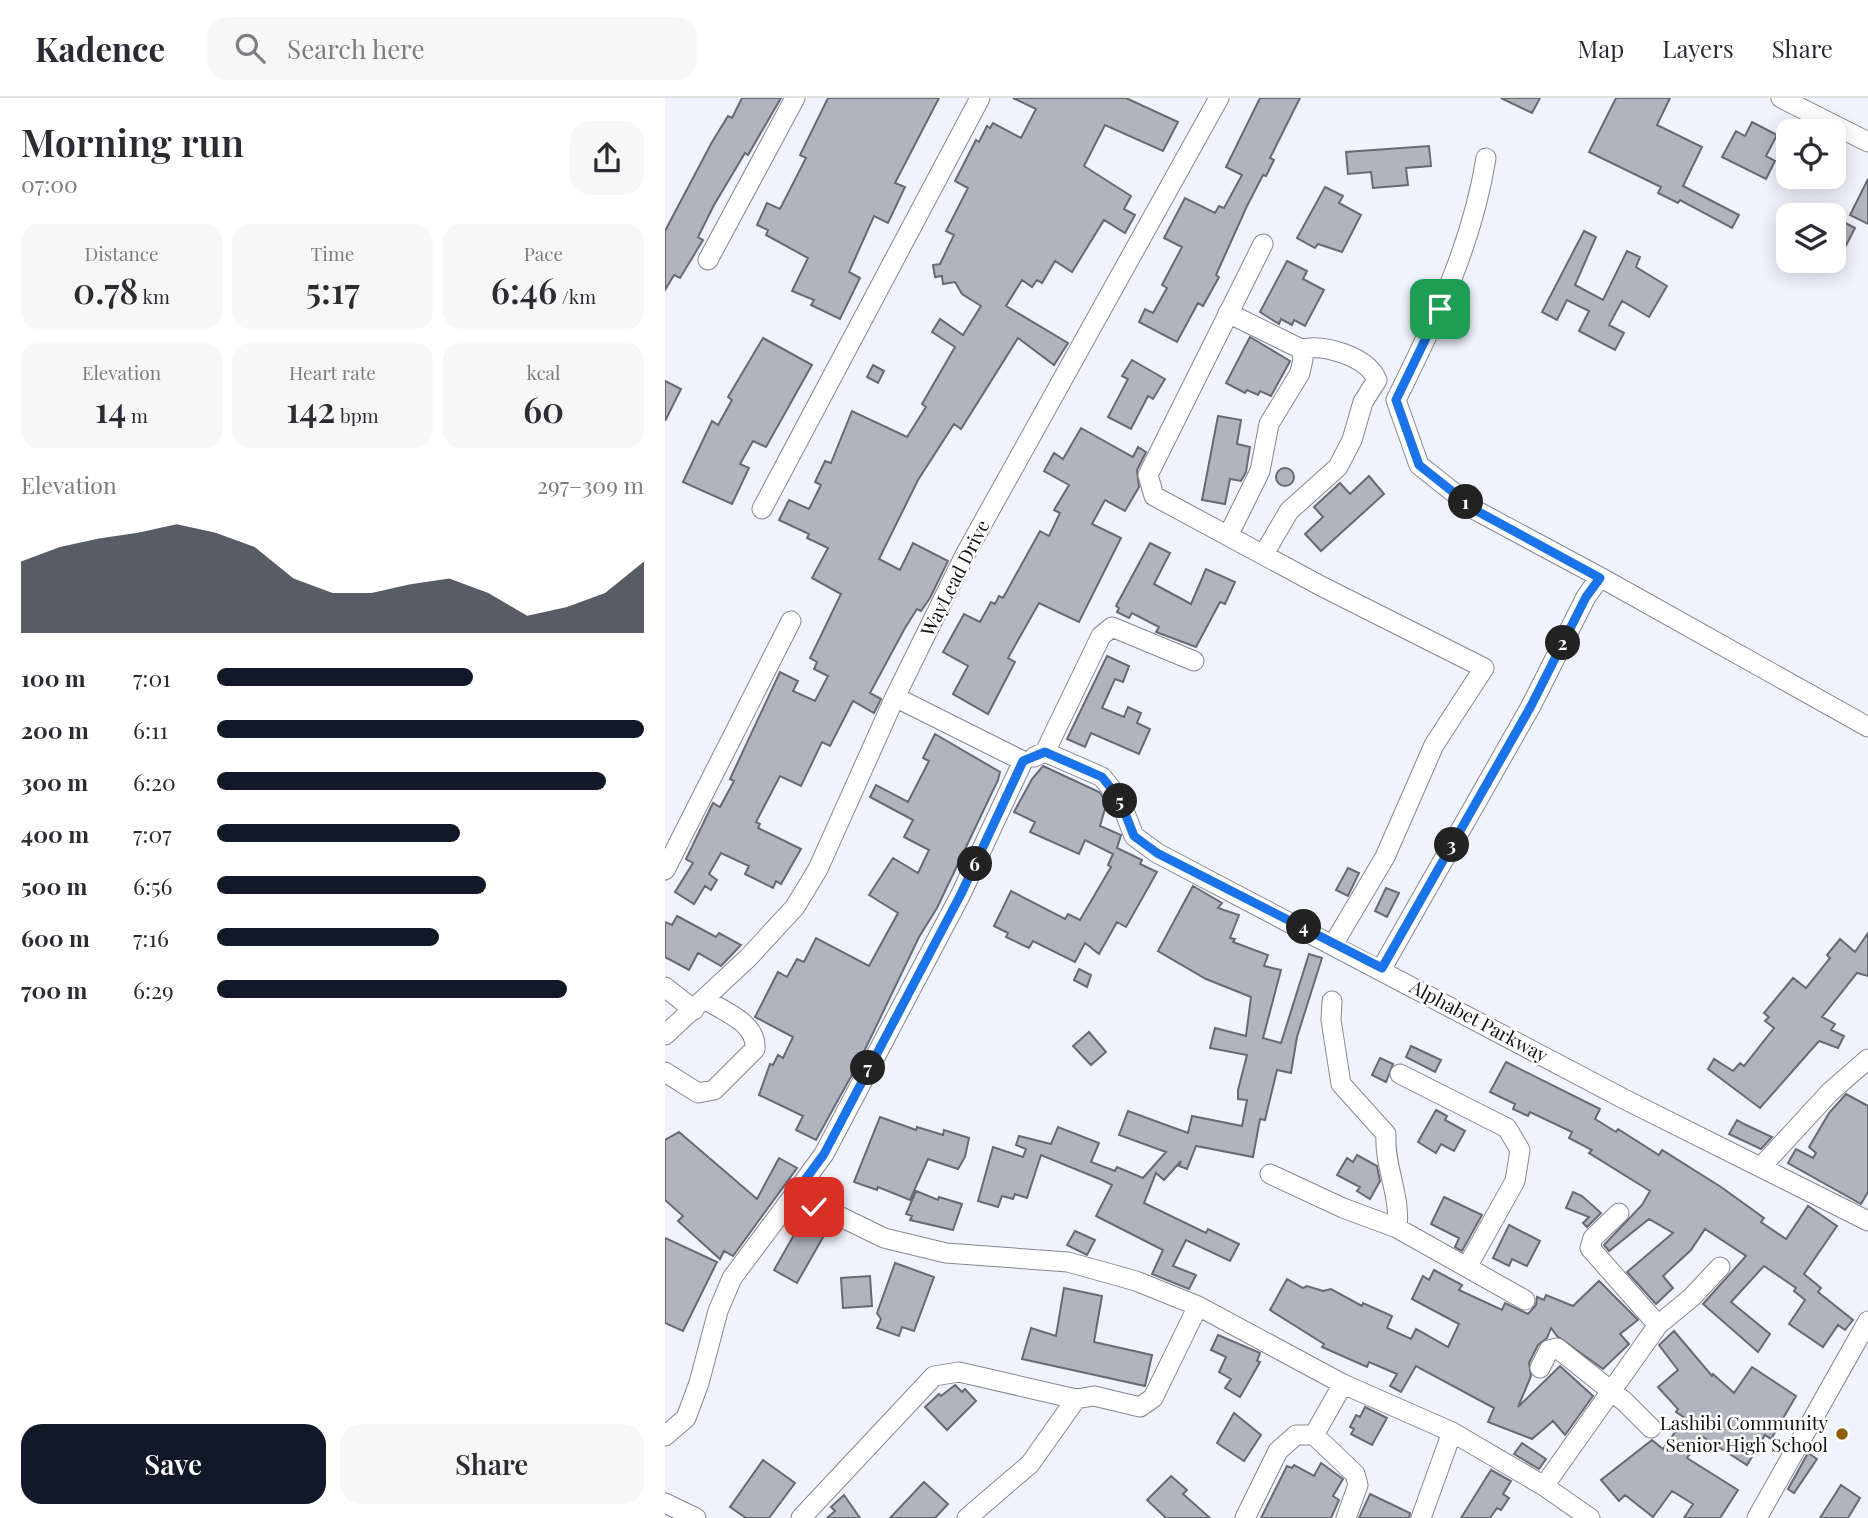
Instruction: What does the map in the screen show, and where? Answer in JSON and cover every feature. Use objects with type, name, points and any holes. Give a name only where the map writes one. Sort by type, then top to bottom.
[{"type":"street","points":[[708,260],[795,98]]},
{"type":"street","points":[[762,509],[980,98]]},
{"type":"street","name":"WayLead Drive","points":[[665,1035],[700,1005],[795,907],[818,869],[895,696],[966,553],[1219,98]]},
{"type":"street","points":[[1781,98],[1868,142]]},
{"type":"street","points":[[1486,158],[1479,203],[1459,266],[1429,335],[1396,400],[1419,465],[1477,511],[1868,727]]},
{"type":"street","points":[[1263,244],[1148,475],[1154,496],[1483,668],[1434,746],[1385,857],[1334,943]]},
{"type":"street","points":[[1228,313],[1301,349],[1317,346],[1347,356],[1373,371],[1377,380],[1363,402],[1352,440],[1338,467],[1289,511],[1264,554]]},
{"type":"street","points":[[1229,534],[1260,471],[1269,424],[1300,373],[1303,359],[1301,349]]},
{"type":"street","points":[[1382,968],[1531,706],[1586,597],[1600,578]]},
{"type":"street","points":[[665,870],[791,621]]},
{"type":"street","points":[[665,1436],[686,1418],[699,1383],[718,1311],[732,1278],[824,1154],[961,894],[1023,761],[1045,752],[1101,636],[1112,627],[1194,661]]},
{"type":"street","points":[[895,696],[1023,761]]},
{"type":"street","name":"Alphabet Parkway","points":[[1045,752],[1102,777],[1119,798],[1134,836],[1157,853],[1382,968],[1626,1100],[1868,1221]]},
{"type":"street","points":[[665,987],[751,1029],[756,1039],[755,1049],[714,1090],[698,1093],[665,1072]]},
{"type":"street","points":[[1332,1001],[1331,1020],[1341,1084],[1386,1134],[1384,1154],[1394,1184],[1399,1212],[1397,1228]]},
{"type":"street","points":[[1761,1167],[1830,1092],[1868,1059]]},
{"type":"street","points":[[1400,1074],[1507,1128],[1520,1150],[1515,1181],[1467,1267]]},
{"type":"street","points":[[1270,1174],[1343,1208],[1397,1228],[1525,1300]]},
{"type":"street","points":[[791,1199],[839,1216],[884,1238],[946,1252],[1068,1262],[1136,1281],[1198,1306],[1343,1384],[1452,1432],[1544,1486],[1590,1518]]},
{"type":"street","points":[[1619,1213],[1593,1238],[1590,1248],[1658,1325]]},
{"type":"street","points":[[1544,1486],[1658,1325],[1692,1297],[1720,1267]]},
{"type":"street","points":[[801,1518],[934,1376],[959,1372],[1076,1399],[1094,1396],[1140,1407],[1153,1398],[1198,1306]]},
{"type":"street","points":[[1757,1518],[1868,1321]]},
{"type":"street","points":[[1540,1368],[1549,1350],[1557,1348],[1651,1428]]},
{"type":"street","points":[[1314,1435],[1343,1384]]},
{"type":"street","points":[[967,1518],[1030,1464],[1076,1399]]},
{"type":"street","points":[[1422,1518],[1452,1432]]},
{"type":"street","points":[[1245,1518],[1278,1451],[1296,1435],[1314,1435],[1355,1474],[1358,1485],[1346,1518]]},
{"type":"street","points":[[665,1503],[696,1518]]},
{"type":"building","points":[[742,98],[781,98],[748,155],[745,153],[714,205],[698,237],[703,240],[680,278],[674,275],[665,290],[665,231],[712,142],[728,116],[732,118]]},
{"type":"building","points":[[828,98],[939,98],[895,183],[905,187],[888,223],[874,216],[849,272],[860,278],[840,319],[811,305],[814,300],[792,291],[808,258],[766,235],[768,230],[757,225],[767,203],[780,209],[806,158],[800,155]]},
{"type":"building","points":[[1013,98],[1126,98],[1178,122],[1163,151],[1105,125],[1084,166],[1131,196],[1124,209],[1135,215],[1125,233],[1104,220],[1072,272],[1055,261],[1042,283],[1037,280],[1032,287],[1022,280],[1006,306],[1068,343],[1054,365],[1018,338],[961,429],[954,424],[918,480],[879,559],[900,570],[913,543],[948,561],[930,598],[921,611],[917,609],[905,628],[870,693],[881,699],[874,713],[853,701],[830,746],[822,742],[801,786],[780,776],[756,822],[760,824],[758,828],[801,849],[781,884],[776,881],[773,888],[745,874],[749,866],[721,853],[709,874],[717,880],[711,890],[705,886],[694,904],[675,892],[693,863],[686,859],[713,803],[720,807],[734,781],[730,779],[780,672],[798,681],[793,691],[815,701],[828,676],[814,669],[817,662],[810,658],[841,594],[812,578],[828,548],[807,538],[809,534],[779,520],[789,500],[809,509],[821,485],[815,482],[825,461],[831,463],[852,411],[907,437],[926,407],[922,404],[955,347],[932,332],[940,319],[963,335],[981,306],[962,294],[955,282],[943,284],[942,276],[935,277],[933,265],[940,264],[954,235],[946,231],[968,188],[955,181],[976,140],[979,142],[987,126],[990,128],[993,123],[1021,138],[1036,109]]},
{"type":"building","points":[[1260,98],[1300,98],[1270,158],[1274,160],[1247,206],[1216,275],[1219,277],[1203,306],[1198,303],[1177,342],[1139,322],[1145,309],[1153,313],[1167,288],[1162,285],[1182,247],[1164,238],[1185,198],[1215,213],[1219,206],[1224,208],[1242,175],[1226,167]]},
{"type":"building","points":[[1501,98],[1540,98],[1532,113]]},
{"type":"building","points":[[1616,98],[1670,98],[1657,125],[1702,147],[1683,186],[1739,215],[1732,228],[1680,200],[1678,203],[1658,193],[1661,187],[1589,152]]},
{"type":"building","points":[[1752,122],[1776,134],[1766,156],[1775,161],[1766,179],[1722,157],[1736,131],[1745,136]]},
{"type":"building","points":[[1429,146],[1431,166],[1406,168],[1408,185],[1373,188],[1371,172],[1348,174],[1346,152]]},
{"type":"building","points":[[1868,179],[1868,224],[1850,215]]},
{"type":"building","points":[[1325,187],[1343,196],[1339,203],[1361,215],[1342,252],[1318,244],[1315,248],[1297,238]]},
{"type":"building","points":[[1846,223],[1855,228],[1846,246]]},
{"type":"building","points":[[1584,231],[1596,237],[1575,285],[1603,300],[1627,251],[1640,257],[1636,267],[1667,286],[1649,317],[1622,301],[1609,325],[1624,333],[1615,350],[1579,331],[1589,311],[1567,300],[1557,320],[1542,312]]},
{"type":"building","points":[[1287,261],[1307,271],[1303,279],[1324,290],[1305,326],[1294,320],[1292,325],[1281,319],[1279,324],[1260,312]]},
{"type":"building","points":[[1250,337],[1290,361],[1271,396],[1260,391],[1258,395],[1247,390],[1245,393],[1226,383]]},
{"type":"building","points":[[763,338],[812,365],[766,447],[753,441],[740,464],[749,468],[732,504],[683,482],[712,421],[718,425],[732,400],[728,397]]},
{"type":"building","points":[[1132,360],[1165,379],[1153,399],[1148,396],[1131,429],[1108,417],[1128,379],[1122,376]]},
{"type":"building","points":[[873,365],[884,371],[878,383],[867,377]]},
{"type":"building","points":[[665,381],[681,389],[665,421]]},
{"type":"building","points":[[1218,416],[1241,420],[1237,444],[1250,447],[1246,472],[1241,481],[1230,479],[1225,504],[1202,500]]},
{"type":"building","points":[[1081,428],[1133,457],[1138,447],[1146,452],[1137,470],[1139,487],[1125,511],[1105,500],[1092,524],[1121,538],[1079,622],[1039,603],[1008,658],[1015,662],[988,714],[953,694],[968,666],[943,652],[964,614],[980,622],[991,602],[995,604],[999,596],[1003,598],[1040,531],[1049,536],[1060,513],[1054,510],[1069,485],[1044,471],[1054,453],[1063,459]]},
{"type":"building","points":[[1285,468],[1291,471],[1294,477],[1291,483],[1285,486],[1279,483],[1276,477],[1279,471]]},
{"type":"building","points":[[1369,476],[1384,494],[1321,551],[1305,534],[1323,517],[1314,507],[1340,483],[1350,494]]},
{"type":"building","points":[[1150,543],[1170,553],[1154,584],[1191,604],[1206,569],[1235,582],[1225,604],[1220,602],[1196,647],[1156,632],[1159,627],[1132,613],[1129,618],[1117,612],[1119,608],[1116,606]]},
{"type":"building","points":[[1107,656],[1129,666],[1123,682],[1115,679],[1102,708],[1124,717],[1128,707],[1141,713],[1137,723],[1150,729],[1139,754],[1091,733],[1085,747],[1067,739]]},
{"type":"building","points":[[935,734],[1000,772],[998,780],[937,908],[919,937],[859,1062],[816,1140],[796,1130],[803,1116],[759,1095],[770,1064],[773,1065],[778,1055],[783,1058],[793,1037],[755,1017],[778,972],[787,977],[797,959],[804,962],[816,938],[869,966],[898,913],[869,895],[893,858],[918,873],[929,850],[904,837],[913,820],[870,797],[876,785],[908,802],[929,761],[923,758]]},
{"type":"building","points":[[1043,766],[1099,792],[1107,802],[1100,826],[1121,835],[1117,848],[1142,860],[1140,864],[1157,872],[1126,927],[1117,922],[1099,954],[1085,943],[1075,962],[1033,941],[1029,948],[1006,937],[1008,933],[994,926],[1011,891],[1065,919],[1068,914],[1080,920],[1111,867],[1108,865],[1113,854],[1085,840],[1079,854],[1030,832],[1035,822],[1014,812],[1032,779]]},
{"type":"building","points":[[1348,868],[1359,873],[1348,896],[1336,890]]},
{"type":"building","points":[[1193,886],[1222,903],[1218,908],[1239,915],[1230,938],[1235,939],[1233,942],[1268,955],[1264,966],[1281,970],[1263,1038],[1281,1043],[1309,954],[1322,958],[1297,1037],[1291,1073],[1277,1070],[1265,1120],[1260,1119],[1253,1157],[1196,1146],[1187,1169],[1179,1166],[1181,1161],[1164,1180],[1156,1173],[1144,1203],[1206,1233],[1208,1229],[1239,1244],[1230,1261],[1186,1240],[1173,1266],[1196,1275],[1189,1289],[1152,1274],[1163,1250],[1096,1216],[1112,1185],[1102,1180],[1041,1155],[1027,1198],[1015,1194],[1013,1199],[1002,1196],[998,1207],[978,1201],[993,1147],[1023,1157],[1026,1149],[1016,1145],[1019,1136],[1051,1144],[1058,1127],[1099,1143],[1091,1162],[1115,1171],[1117,1167],[1143,1178],[1166,1152],[1119,1135],[1128,1111],[1188,1133],[1192,1116],[1242,1126],[1247,1100],[1238,1099],[1238,1090],[1247,1055],[1210,1048],[1215,1028],[1246,1036],[1251,997],[1206,979],[1158,951]]},
{"type":"building","points":[[1386,888],[1399,893],[1387,917],[1375,911]]},
{"type":"building","points":[[677,916],[716,937],[719,933],[741,945],[721,966],[698,953],[689,970],[665,957],[665,922],[672,925]]},
{"type":"building","points":[[1868,933],[1868,976],[1857,973],[1822,1017],[1835,1024],[1831,1030],[1844,1036],[1838,1048],[1819,1041],[1760,1108],[1708,1069],[1714,1059],[1733,1071],[1740,1063],[1744,1066],[1774,1028],[1765,1021],[1769,1017],[1764,1013],[1793,978],[1806,988],[1830,958],[1827,955],[1840,939],[1855,952]]},
{"type":"building","points":[[1079,969],[1091,975],[1087,987],[1074,980]]},
{"type":"building","points":[[1089,1032],[1106,1052],[1091,1065],[1073,1046]]},
{"type":"building","points":[[1411,1046],[1441,1060],[1435,1072],[1406,1057]]},
{"type":"building","points":[[1380,1058],[1393,1064],[1386,1082],[1372,1075]]},
{"type":"building","points":[[1506,1062],[1600,1109],[1595,1119],[1616,1132],[1618,1129],[1659,1155],[1662,1150],[1721,1187],[1764,1218],[1761,1222],[1786,1239],[1808,1206],[1837,1226],[1804,1274],[1821,1288],[1818,1292],[1853,1320],[1845,1330],[1838,1325],[1823,1347],[1789,1324],[1805,1300],[1794,1291],[1796,1288],[1764,1266],[1731,1302],[1770,1334],[1758,1352],[1703,1304],[1746,1256],[1705,1229],[1691,1250],[1663,1276],[1673,1288],[1656,1304],[1627,1272],[1673,1233],[1649,1219],[1609,1251],[1604,1245],[1642,1205],[1650,1191],[1589,1153],[1592,1150],[1569,1138],[1572,1132],[1530,1112],[1528,1116],[1513,1109],[1515,1104],[1490,1092]]},
{"type":"building","points":[[1846,1094],[1868,1106],[1868,1192],[1861,1204],[1788,1163],[1796,1149],[1813,1158],[1816,1153],[1809,1147],[1829,1113]]},
{"type":"building","points":[[1436,1110],[1447,1116],[1445,1120],[1465,1131],[1454,1151],[1441,1144],[1436,1153],[1418,1142]]},
{"type":"building","points":[[880,1117],[916,1130],[917,1127],[943,1135],[944,1130],[969,1138],[965,1157],[958,1169],[928,1159],[910,1200],[878,1187],[877,1190],[854,1182]]},
{"type":"building","points":[[1737,1120],[1772,1137],[1761,1149],[1729,1134]]},
{"type":"building","points":[[679,1132],[757,1199],[779,1158],[797,1168],[733,1256],[724,1251],[720,1259],[678,1221],[683,1216],[665,1200],[665,1140]]},
{"type":"building","points":[[1357,1155],[1377,1166],[1380,1181],[1370,1199],[1357,1191],[1360,1187],[1337,1175],[1347,1158],[1353,1162]]},
{"type":"building","points":[[916,1191],[938,1200],[939,1197],[962,1204],[953,1230],[910,1220],[912,1216],[906,1214]]},
{"type":"building","points":[[1573,1192],[1582,1196],[1601,1213],[1587,1227],[1583,1223],[1589,1217],[1566,1208]]},
{"type":"building","points":[[1444,1197],[1482,1215],[1462,1251],[1455,1247],[1459,1238],[1431,1224]]},
{"type":"building","points":[[803,1219],[826,1232],[797,1283],[774,1270]]},
{"type":"building","points":[[1509,1225],[1540,1241],[1527,1266],[1512,1259],[1509,1266],[1493,1258]]},
{"type":"building","points":[[1075,1231],[1095,1240],[1087,1255],[1067,1245]]},
{"type":"building","points":[[665,1238],[717,1262],[683,1331],[665,1323]]},
{"type":"building","points":[[895,1263],[934,1277],[914,1331],[902,1327],[899,1336],[877,1328],[881,1319],[877,1313]]},
{"type":"building","points":[[1434,1270],[1462,1285],[1459,1290],[1502,1310],[1505,1303],[1528,1314],[1536,1305],[1537,1297],[1544,1300],[1546,1295],[1573,1306],[1599,1281],[1638,1320],[1620,1334],[1629,1344],[1603,1369],[1557,1336],[1551,1328],[1547,1338],[1538,1345],[1529,1363],[1531,1376],[1518,1407],[1560,1366],[1593,1396],[1565,1435],[1553,1421],[1532,1439],[1488,1422],[1494,1408],[1416,1366],[1401,1392],[1390,1386],[1397,1374],[1369,1362],[1367,1367],[1322,1347],[1324,1344],[1270,1310],[1287,1279],[1303,1288],[1307,1286],[1323,1291],[1331,1289],[1362,1306],[1363,1303],[1392,1316],[1387,1328],[1411,1339],[1416,1329],[1448,1347],[1459,1324],[1412,1299],[1423,1276],[1429,1280]]},
{"type":"building","points":[[870,1276],[872,1306],[843,1308],[841,1278]]},
{"type":"building","points":[[1064,1288],[1102,1296],[1094,1342],[1152,1355],[1145,1386],[1022,1359],[1031,1328],[1056,1336]]},
{"type":"building","points":[[1674,1331],[1712,1376],[1713,1374],[1734,1393],[1752,1367],[1796,1396],[1771,1439],[1765,1435],[1747,1465],[1703,1437],[1687,1458],[1738,1490],[1720,1518],[1684,1518],[1693,1504],[1672,1491],[1653,1517],[1625,1495],[1619,1501],[1601,1480],[1652,1440],[1663,1449],[1685,1418],[1676,1412],[1678,1409],[1658,1387],[1678,1370],[1659,1345]]},
{"type":"building","points":[[1218,1335],[1260,1353],[1257,1361],[1260,1362],[1240,1397],[1225,1388],[1231,1379],[1219,1372],[1226,1357],[1211,1350]]},
{"type":"building","points":[[955,1385],[962,1392],[965,1389],[976,1401],[947,1430],[925,1407],[939,1394],[941,1396]]},
{"type":"building","points":[[1365,1407],[1387,1418],[1372,1445],[1351,1434],[1354,1429],[1350,1427],[1356,1415],[1360,1417]]},
{"type":"building","points":[[1234,1413],[1261,1435],[1244,1461],[1217,1443]]},
{"type":"building","points":[[1522,1443],[1546,1459],[1539,1469],[1514,1454]]},
{"type":"building","points":[[1808,1453],[1817,1459],[1794,1493],[1788,1489]]},
{"type":"building","points":[[763,1460],[795,1483],[769,1518],[746,1518],[730,1507]]},
{"type":"building","points":[[1321,1463],[1343,1479],[1333,1496],[1339,1500],[1331,1518],[1261,1518],[1287,1466],[1292,1468],[1294,1465],[1314,1476]]},
{"type":"building","points":[[1491,1470],[1511,1481],[1503,1494],[1509,1498],[1501,1510],[1497,1508],[1490,1518],[1461,1518]]},
{"type":"building","points":[[1171,1476],[1187,1490],[1183,1494],[1210,1518],[1166,1518],[1147,1500]]},
{"type":"building","points":[[924,1482],[948,1504],[935,1518],[890,1518]]},
{"type":"building","points":[[1841,1485],[1860,1498],[1848,1518],[1820,1518]]},
{"type":"building","points":[[1370,1494],[1410,1513],[1409,1518],[1359,1518]]},
{"type":"building","points":[[844,1495],[860,1518],[827,1518],[835,1511],[831,1507]]},
{"type":"place","name":"Lashibi Community Senior High School","points":[[1842,1434]]},
{"type":"route","points":[[814,1207],[791,1199],[824,1154],[961,894],[1023,761],[1045,752],[1102,777],[1119,798],[1134,836],[1157,853],[1382,968],[1531,706],[1586,597],[1600,578],[1477,511],[1419,465],[1396,400],[1440,309]]}]
